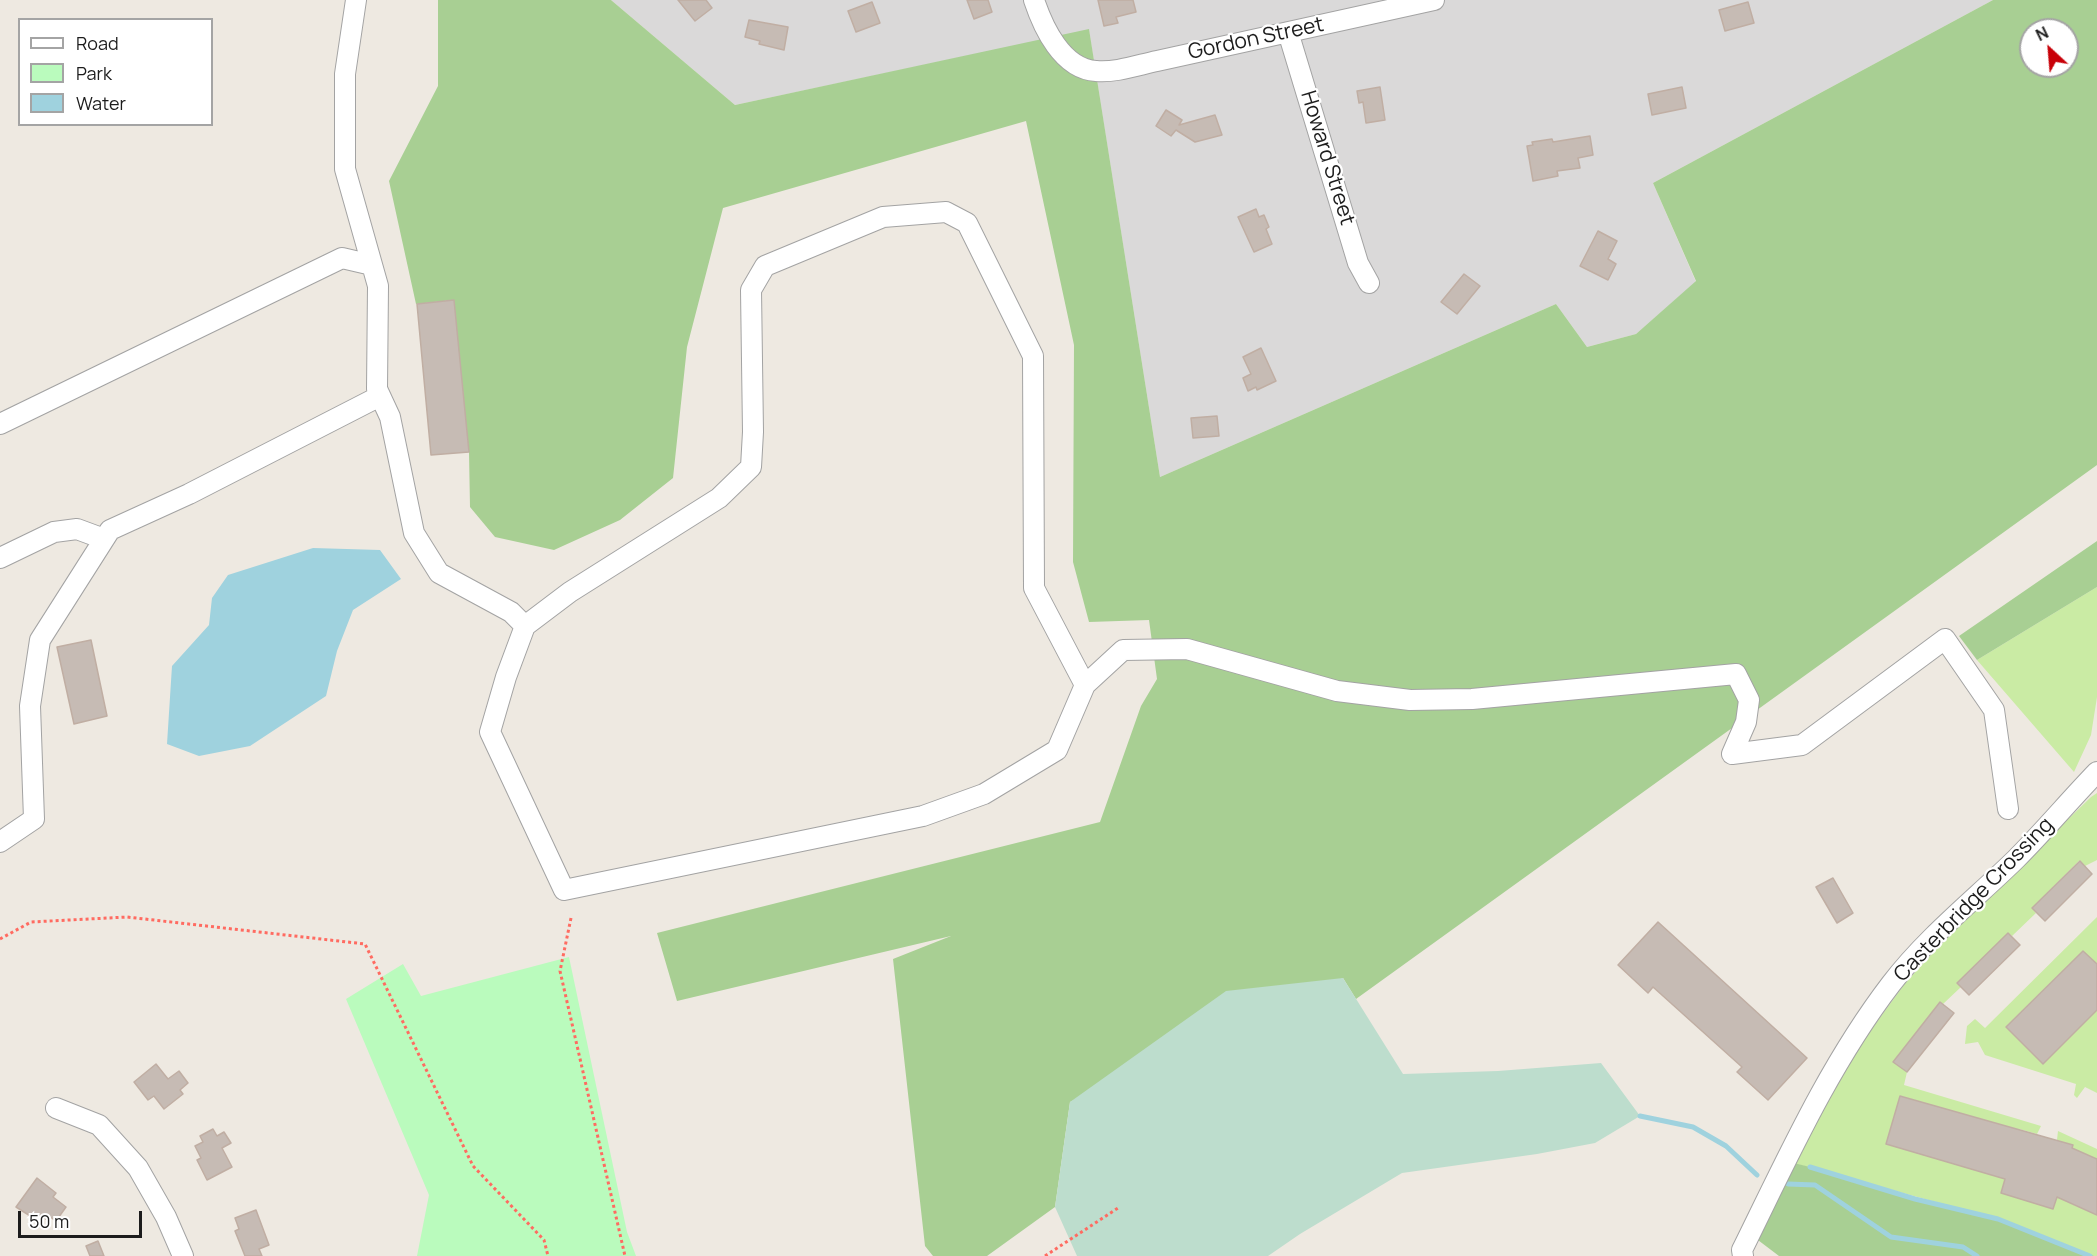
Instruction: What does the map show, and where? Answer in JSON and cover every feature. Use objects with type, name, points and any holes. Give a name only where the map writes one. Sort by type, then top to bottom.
[{"type":"street","points":[[356,0],[345,74],[345,169],[378,286],[377,389],[390,417],[414,533],[439,573],[511,612],[525,626]]},
{"type":"street","name":"Gordon Street","points":[[1034,0],[1041,22],[1057,49],[1079,65],[1095,72],[1434,0]]},
{"type":"street","name":"Howard Street","points":[[1288,32],[1358,263],[1369,283]]},
{"type":"street","points":[[1085,685],[1034,588],[1033,356],[967,222],[946,212],[883,217],[765,266],[752,290],[753,432],[751,467],[719,498],[570,592],[525,626],[506,677],[490,732],[564,890],[922,816],[984,794],[1057,750],[1085,685],[1123,650],[1187,650],[1337,691],[1410,700],[1472,699],[1736,674],[1749,700],[1746,722],[1732,754],[1802,745],[1945,639],[1994,710],[2008,809]]},
{"type":"street","points":[[0,424],[342,258],[372,265]]},
{"type":"street","points":[[0,842],[34,819],[30,706],[39,640],[110,530],[189,494],[380,396]]},
{"type":"street","points":[[0,558],[54,532],[77,529],[104,538]]},
{"type":"street","name":"Casterbridge Crossing","points":[[1743,1256],[1742,1250],[1797,1138],[1847,1045],[1892,983],[1927,943],[2017,858],[2097,772]]},
{"type":"street","points":[[56,1108],[99,1125],[138,1168],[166,1217],[183,1256]]},
{"type":"path","points":[[0,939],[31,922],[127,917],[365,944],[474,1166],[544,1240],[548,1256]]},
{"type":"path","points":[[571,918],[560,972],[625,1256]]},
{"type":"path","points":[[1046,1256],[1118,1208]]},
{"type":"shaded area","points":[[611,0],[1993,0],[1653,183],[1696,282],[1636,334],[1587,347],[1556,304],[1160,477],[1089,30],[735,105]]},
{"type":"green space","points":[[438,0],[611,0],[735,105],[1089,29],[1160,477],[1556,304],[1587,347],[1636,334],[1696,281],[1653,183],[1993,0],[2097,0],[2097,465],[1356,999],[1343,978],[1070,1102],[1055,1207],[987,1256],[933,1256],[925,1246],[893,959],[951,936],[677,1001],[657,933],[1100,822],[1141,706],[1157,679],[1149,620],[1089,622],[1073,562],[1074,345],[1026,121],[723,208],[687,347],[673,478],[620,520],[554,550],[495,537],[470,507],[469,452],[453,300],[416,304],[389,181],[438,86]]},
{"type":"green space","points":[[2097,541],[2097,587],[1977,660],[1959,636]]},
{"type":"green space","points":[[2097,587],[2097,697],[2091,735],[2074,772],[1977,660]]},
{"type":"green space","points":[[2097,793],[2097,860],[2085,866],[2079,861],[2032,908],[2036,913],[2012,936],[2008,933],[1961,987],[1943,1004],[1940,1002],[1894,1062],[1907,1072],[1904,1085],[2041,1126],[2037,1134],[2019,1129],[2001,1193],[2053,1209],[2073,1146],[2057,1140],[2058,1131],[2097,1149],[2097,1159],[2093,1157],[2072,1204],[2097,1215],[2097,1256],[2090,1256],[1998,1219],[1786,1161],[1862,1042],[1906,982],[1954,930]],"holes":[[[1901,1096],[2007,1127],[1992,1175],[1886,1144]]]},
{"type":"green space","points":[[2097,917],[2097,964],[2083,951],[2006,1027],[2043,1064],[2097,1010],[2097,1093],[2085,1087],[2077,1098],[2074,1095],[2076,1084],[1985,1055],[1978,1042],[1965,1044],[1967,1026],[1975,1019],[1985,1028]]},
{"type":"green space","points":[[569,957],[627,1232],[636,1256],[417,1256],[429,1195],[346,999],[403,964],[421,996]]},
{"type":"green space","points":[[1343,978],[1403,1074],[1498,1071],[1601,1063],[1640,1116],[1595,1143],[1537,1154],[1402,1173],[1300,1234],[1268,1256],[1077,1256],[1055,1207],[1070,1102],[1226,991]]},
{"type":"green space","points":[[1786,1161],[1915,1199],[1998,1219],[2094,1256],[1779,1256],[1750,1234]]},
{"type":"water","points":[[313,548],[380,550],[401,579],[353,610],[337,651],[326,696],[250,746],[199,756],[167,744],[172,666],[209,625],[212,598],[228,575]]},
{"type":"building","points":[[678,0],[706,0],[712,8],[695,21]]},
{"type":"building","points":[[967,0],[988,0],[992,12],[974,19]]},
{"type":"building","points":[[1098,0],[1133,0],[1136,12],[1116,17],[1118,23],[1104,26]]},
{"type":"building","points":[[872,2],[880,23],[856,32],[848,11]]},
{"type":"building","points":[[1748,2],[1754,23],[1725,31],[1719,10]]},
{"type":"building","points":[[749,20],[788,27],[784,50],[759,44],[760,41],[745,37]]},
{"type":"building","points":[[1380,87],[1385,120],[1366,123],[1363,102],[1359,103],[1357,91]]},
{"type":"building","points":[[1682,87],[1686,108],[1652,115],[1648,94]]},
{"type":"building","points":[[1166,110],[1182,120],[1179,125],[1215,115],[1222,135],[1195,142],[1176,130],[1171,136],[1156,126]]},
{"type":"building","points":[[1590,136],[1593,155],[1578,158],[1580,168],[1557,171],[1558,176],[1533,181],[1527,146],[1533,145],[1532,142],[1552,139],[1553,142]]},
{"type":"building","points":[[1256,209],[1259,217],[1264,215],[1272,244],[1254,252],[1238,217]]},
{"type":"building","points":[[1598,231],[1617,241],[1608,259],[1616,264],[1608,280],[1580,266]]},
{"type":"building","points":[[1464,274],[1480,286],[1457,314],[1441,302]]},
{"type":"building","points":[[454,300],[469,452],[431,455],[417,304]]},
{"type":"building","points":[[1261,348],[1276,381],[1257,390],[1256,387],[1248,391],[1243,378],[1251,374],[1243,357]]},
{"type":"building","points":[[1217,416],[1219,436],[1193,438],[1191,418]]},
{"type":"building","points":[[91,640],[107,716],[74,724],[57,647]]},
{"type":"building","points":[[2080,861],[2092,874],[2045,921],[2032,908]]},
{"type":"building","points":[[1833,878],[1853,913],[1837,923],[1816,887]]},
{"type":"building","points":[[1658,922],[1807,1058],[1768,1100],[1737,1072],[1742,1067],[1653,987],[1648,993],[1618,965]]},
{"type":"building","points":[[2008,933],[2020,945],[1969,995],[1957,983]]},
{"type":"building","points":[[2083,951],[2097,964],[2097,1010],[2043,1064],[2006,1027]]},
{"type":"building","points":[[1940,1002],[1954,1013],[1907,1072],[1893,1062]]},
{"type":"building","points":[[156,1064],[168,1079],[179,1071],[188,1083],[180,1090],[183,1094],[164,1109],[154,1096],[148,1100],[134,1082]]},
{"type":"building","points":[[1900,1096],[2073,1145],[2072,1148],[2097,1159],[2097,1215],[2057,1197],[2053,1209],[2001,1193],[2005,1179],[1886,1144]]},
{"type":"building","points":[[213,1129],[217,1136],[224,1132],[231,1143],[222,1148],[232,1167],[207,1180],[197,1160],[201,1158],[195,1146],[203,1142],[200,1136]]},
{"type":"building","points":[[37,1178],[56,1193],[53,1197],[66,1207],[56,1221],[50,1217],[47,1220],[38,1214],[35,1219],[16,1207]]},
{"type":"building","points":[[256,1210],[269,1245],[259,1249],[262,1256],[245,1256],[235,1231],[239,1229],[235,1218]]},
{"type":"building","points":[[98,1241],[104,1256],[90,1256],[86,1246]]},
{"type":"waterway","points":[[1640,1116],[1693,1127],[1726,1146],[1757,1175]]},
{"type":"waterway","points":[[1810,1167],[1915,1199],[1998,1219],[2090,1256]]},
{"type":"waterway","points":[[1788,1184],[1815,1185],[1891,1237],[1963,1247],[1977,1256]]}]
